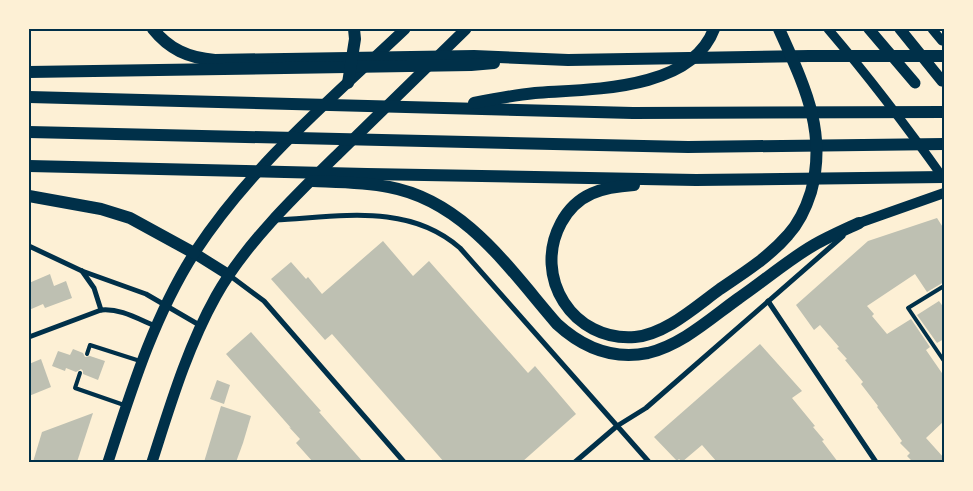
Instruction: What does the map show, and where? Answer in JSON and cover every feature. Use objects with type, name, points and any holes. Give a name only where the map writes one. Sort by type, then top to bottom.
[{"type":"highway","points":[[153,29],[172,48],[205,59],[474,56],[533,59],[944,56]]},
{"type":"highway","points":[[348,83],[355,39],[354,29]]},
{"type":"highway","points":[[439,108],[533,93],[612,87],[650,78],[673,70],[697,55],[704,48],[714,29]]},
{"type":"highway","points":[[696,180],[608,187],[586,197],[574,205],[565,215],[554,239],[553,279],[558,293],[575,317],[586,325],[610,335],[635,337],[654,332],[674,322],[766,257],[797,223],[804,210],[813,184],[817,141],[805,87],[779,29]]},
{"type":"highway","points":[[29,72],[471,65],[533,59]]},
{"type":"highway","points":[[29,98],[633,113],[944,112]]},
{"type":"highway","points":[[29,132],[400,142],[688,147],[944,144]]},
{"type":"highway","points":[[29,166],[363,179],[631,177],[696,180],[944,179]]},
{"type":"highway","points":[[363,179],[404,190],[433,202],[451,213],[483,239],[566,333],[590,347],[616,354],[648,353],[674,342],[813,246],[859,223]]},
{"type":"highway","points":[[29,196],[101,210],[130,218],[194,253]]},
{"type":"main road","points":[[108,462],[156,326],[194,253],[215,223],[276,152],[405,29]]},
{"type":"main road","points":[[152,462],[201,326],[216,296],[244,254],[314,178],[466,29]]},
{"type":"main road","points":[[869,29],[915,83]]},
{"type":"main road","points":[[900,29],[942,81]]},
{"type":"main road","points":[[859,223],[944,193]]},
{"type":"main road","points":[[194,253],[229,275]]},
{"type":"street","points":[[828,29],[880,91],[944,179]]},
{"type":"street","points":[[932,29],[942,41]]},
{"type":"street","points":[[274,220],[382,216],[413,222],[436,230],[449,238],[460,248],[649,462]]},
{"type":"street","points":[[575,462],[617,426],[646,408],[859,223]]},
{"type":"street","points":[[29,246],[82,270],[146,294],[201,326]]},
{"type":"street","points":[[82,270],[94,288],[101,310]]},
{"type":"street","points":[[229,275],[264,301],[404,462]]},
{"type":"street","points":[[768,301],[876,462]]},
{"type":"street","points":[[29,337],[101,310],[109,309],[156,326]]},
{"type":"lane","points":[[944,286],[908,308],[944,361]]},
{"type":"lane","points":[[87,354],[90,345],[142,362]]},
{"type":"lane","points":[[80,373],[75,388],[127,406]]},
{"type":"building","points":[[937,218],[944,229],[944,282],[927,292],[915,274],[867,306],[874,314],[872,316],[887,334],[911,319],[930,347],[926,350],[944,376],[944,421],[926,438],[944,458],[944,462],[913,462],[907,456],[910,453],[900,443],[902,441],[861,384],[863,382],[845,360],[847,359],[837,348],[839,347],[820,325],[814,330],[796,305],[868,241]]},
{"type":"building","points":[[383,241],[413,276],[429,261],[528,373],[535,366],[576,414],[522,462],[444,462],[332,334],[325,340],[271,279],[291,262],[306,279],[308,277],[322,294]]},
{"type":"building","points":[[50,274],[54,286],[66,281],[72,298],[45,308],[43,304],[29,310],[29,283]]},
{"type":"building","points":[[939,301],[944,308],[944,339],[937,343],[917,315]]},
{"type":"building","points":[[251,332],[363,462],[313,462],[296,443],[300,439],[226,354]]},
{"type":"building","points":[[760,344],[802,391],[792,398],[815,426],[813,427],[838,462],[717,462],[702,445],[682,462],[679,459],[677,461],[654,437]]},
{"type":"building","points":[[73,349],[83,353],[85,357],[90,356],[105,361],[98,380],[83,374],[81,369],[76,372],[66,368],[65,371],[52,366],[58,351],[70,355]]},
{"type":"building","points":[[41,359],[51,387],[29,396],[29,364]]},
{"type":"building","points":[[217,380],[230,385],[224,404],[210,399]]},
{"type":"building","points":[[221,406],[251,416],[243,443],[236,462],[204,462]]},
{"type":"building","points":[[93,413],[77,462],[33,462],[42,432]]}]
